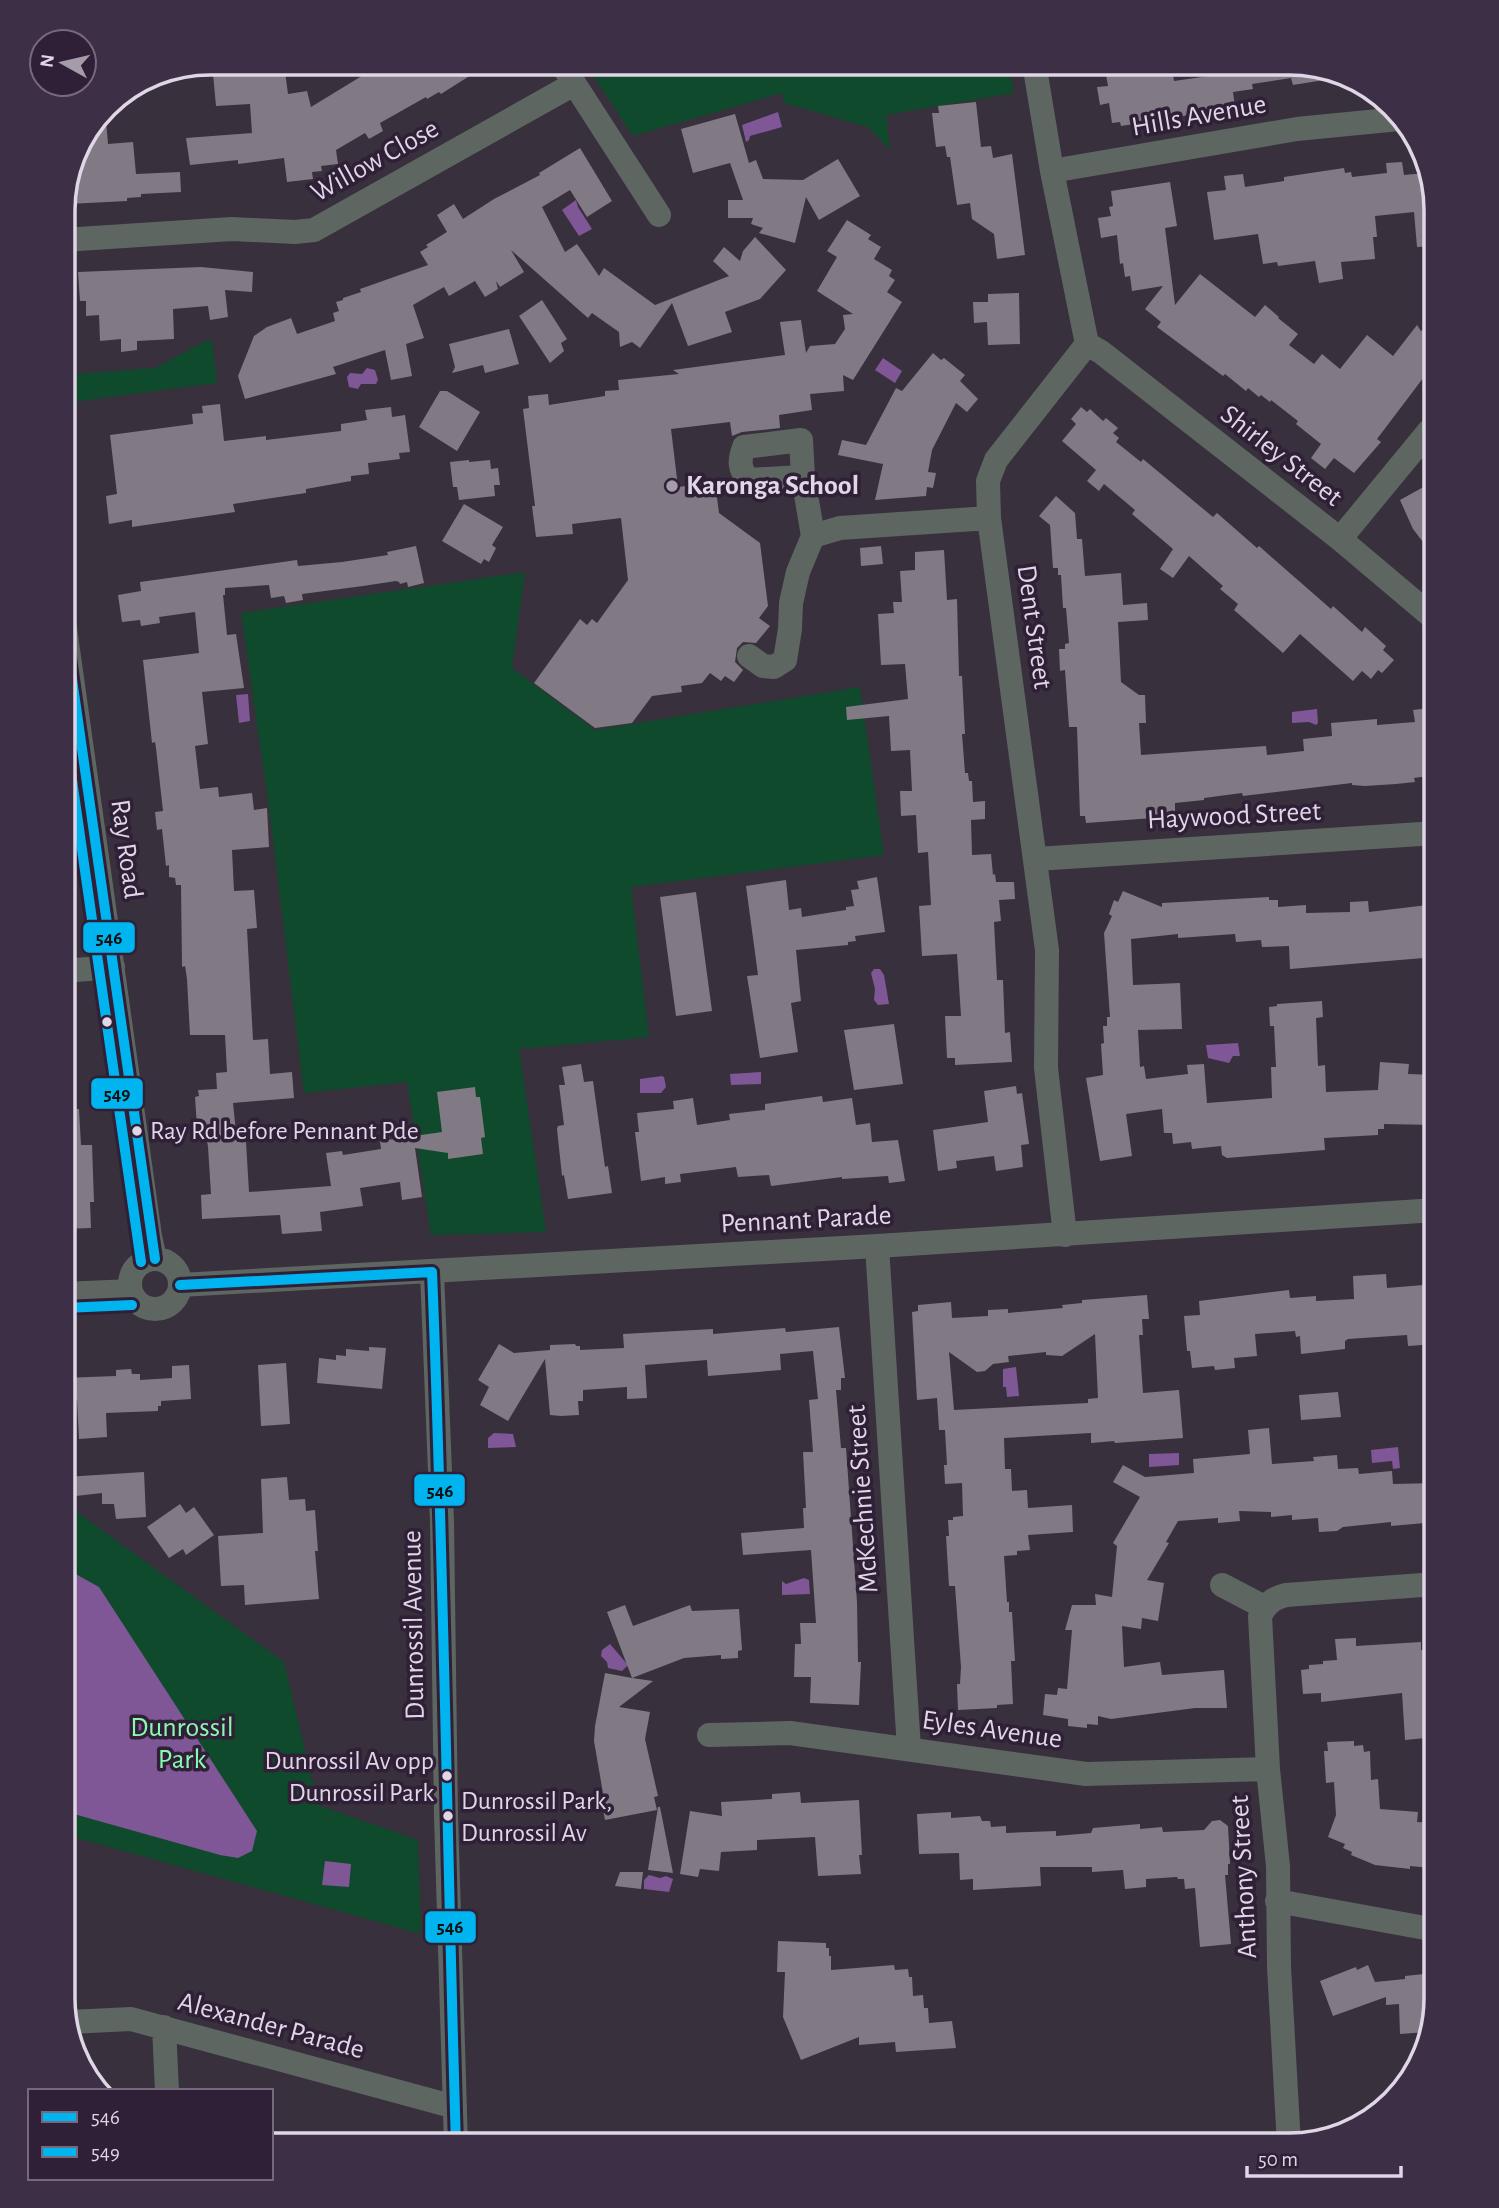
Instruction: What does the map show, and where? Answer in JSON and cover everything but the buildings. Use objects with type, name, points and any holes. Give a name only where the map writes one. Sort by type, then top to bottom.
[{"type":"street","name":"Willow Close","points":[[76,239],[232,229],[295,232],[314,230],[562,76]]},
{"type":"street","name":"Willow Close","points":[[569,76],[659,215]]},
{"type":"street","points":[[1036,76],[1052,171],[1087,344]]},
{"type":"street","name":"Hills Avenue","points":[[1052,171],[1297,129],[1389,120]]},
{"type":"street","name":"Dent Street","points":[[1065,1235],[1046,1068],[1047,950],[989,517],[988,481],[996,460],[1087,344]]},
{"type":"street","name":"Shirley Street","points":[[1087,344],[1101,352],[1340,540],[1424,610]]},
{"type":"street","points":[[1340,540],[1424,437]]},
{"type":"street","points":[[749,656],[763,666],[774,667],[785,660],[791,603],[798,572],[813,536],[803,477]]},
{"type":"street","points":[[813,536],[840,528],[989,517]]},
{"type":"street","name":"Ray Road","points":[[76,722],[155,1259]]},
{"type":"street","name":"Haywood Street","points":[[1036,859],[1424,834]]},
{"type":"street","points":[[76,970],[113,967]]},
{"type":"street","name":"Pennant Parade","points":[[180,1285],[1065,1235],[1424,1211]]},
{"type":"street","name":"McKechnie Street","points":[[877,1246],[909,1749]]},
{"type":"street","points":[[155,1259],[170,1264],[179,1277],[180,1285],[174,1299],[162,1308],[154,1309],[140,1304],[131,1291],[135,1269],[155,1259]]},
{"type":"street","name":"Dunrossil Avenue","points":[[432,1272],[442,1521],[446,1816],[456,2132]]},
{"type":"street","points":[[75,1293],[131,1291]]},
{"type":"street","points":[[1222,1585],[1264,1607],[1286,1595],[1424,1585]]},
{"type":"street","name":"Anthony Street","points":[[1264,1607],[1259,1627],[1268,1769],[1278,1866],[1277,1901],[1288,2133]]},
{"type":"street","name":"Eyles Avenue","points":[[709,1735],[790,1733],[1086,1774],[1268,1769]]},
{"type":"street","points":[[1277,1901],[1424,1928]]},
{"type":"street","name":"Alexander Parade","points":[[77,2022],[131,2019],[455,2107]]},
{"type":"street","points":[[164,2028],[167,2089]]},
{"type":"green space","points":[[594,76],[1011,76],[1014,93],[886,115],[890,150],[868,127],[784,103],[782,93],[633,136]]},
{"type":"green space","points":[[207,340],[212,340],[217,383],[76,402],[76,374],[155,368]]},
{"type":"green space","points":[[525,572],[512,668],[595,730],[860,687],[884,855],[631,887],[649,1037],[519,1049],[546,1232],[431,1235],[407,1082],[304,1093],[269,808],[241,613]]},
{"type":"green space","name":"Dunrossil Park","points":[[75,1511],[284,1662],[318,1805],[418,1840],[421,1934],[75,1837]]},
{"type":"shaded area","points":[[778,112],[782,127],[750,136],[746,142],[742,125]]},
{"type":"shaded area","points":[[576,200],[592,229],[579,236],[562,210]]},
{"type":"shaded area","points":[[883,358],[902,371],[895,383],[875,370]]},
{"type":"shaded area","points":[[367,368],[375,370],[378,380],[376,384],[361,384],[358,389],[349,387],[347,377],[350,373],[362,374]]},
{"type":"shaded area","points":[[248,694],[250,721],[239,723],[236,695]]},
{"type":"shaded area","points":[[1317,709],[1316,725],[1309,722],[1292,723],[1292,712]]},
{"type":"shaded area","points":[[874,969],[880,969],[884,975],[889,1004],[878,1005],[874,1000],[875,989],[871,973]]},
{"type":"shaded area","points":[[1238,1043],[1240,1056],[1233,1056],[1229,1063],[1208,1058],[1206,1045]]},
{"type":"shaded area","points":[[761,1072],[761,1084],[731,1085],[730,1074]]},
{"type":"shaded area","points":[[662,1076],[666,1087],[661,1093],[640,1093],[640,1079]]},
{"type":"shaded area","points":[[1016,1367],[1019,1396],[1007,1397],[1006,1387],[1003,1387],[1003,1369]]},
{"type":"shaded area","points":[[494,1433],[513,1434],[516,1447],[488,1448],[488,1438]]},
{"type":"shaded area","points":[[1398,1447],[1400,1468],[1393,1469],[1392,1461],[1372,1463],[1371,1450]]},
{"type":"shaded area","points":[[1179,1453],[1179,1465],[1149,1467],[1149,1454]]},
{"type":"shaded area","points":[[75,1574],[99,1587],[257,1831],[252,1851],[238,1858],[75,1814]]},
{"type":"shaded area","points":[[804,1578],[809,1580],[810,1594],[782,1595],[782,1581],[786,1584]]},
{"type":"shaded area","points":[[610,1644],[628,1665],[622,1671],[608,1668],[607,1662],[601,1656],[602,1650]]},
{"type":"shaded area","points":[[325,1861],[351,1864],[349,1887],[322,1885]]},
{"type":"shaded area","points":[[649,1875],[673,1879],[669,1892],[644,1889],[644,1880]]},
{"type":"transit line","name":"546","points":[[76,705],[155,1259]]},
{"type":"transit line","name":"549","points":[[76,805],[141,1262]]},
{"type":"transit line","name":"546","points":[[432,1272],[456,2132]]},
{"type":"transit line","name":"546","points":[[180,1285],[432,1272]]},
{"type":"transit line","name":"549","points":[[75,1307],[132,1305]]},
{"type":"place","name":"Karonga School","points":[[672,486]]},
{"type":"place","name":"Ray Rd before Pennant Pde","points":[[137,1131]]},
{"type":"place","name":"Dunrossil Av opp Dunrossil Park","points":[[447,1776]]},
{"type":"place","name":"Dunrossil Park, Dunrossil Av","points":[[448,1816]]}]
